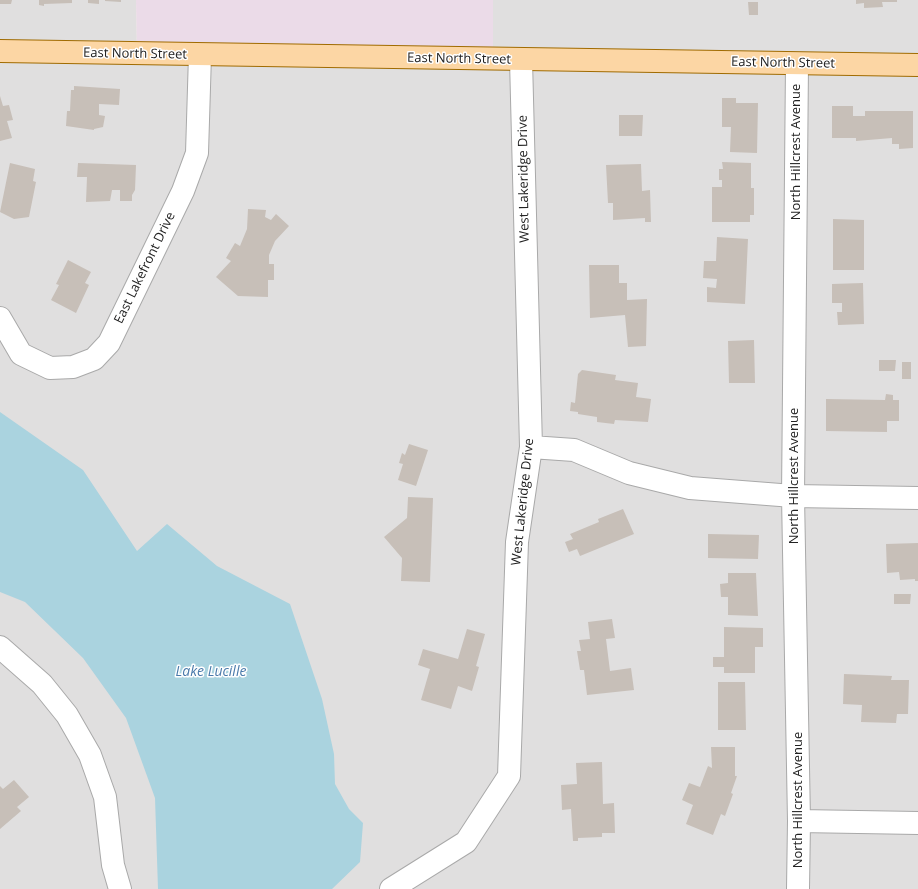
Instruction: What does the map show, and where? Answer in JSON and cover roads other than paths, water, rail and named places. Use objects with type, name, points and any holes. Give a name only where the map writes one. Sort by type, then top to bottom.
[{"type":"main road","name":"East North Street","points":[[0,51],[918,65]]},
{"type":"street","name":"East Lakefront Drive","points":[[0,318],[21,354],[50,368],[73,367],[94,359],[109,343],[183,191],[197,153],[200,55]]},
{"type":"street","name":"West Lakeridge Drive","points":[[391,889],[466,842],[510,776],[517,542],[531,447],[521,60]]},
{"type":"street","name":"North Hillcrest Avenue","points":[[797,64],[793,496],[800,821],[798,889]]},
{"type":"street","points":[[531,447],[574,450],[629,473],[690,488],[793,496],[918,498]]},
{"type":"street","points":[[0,647],[42,684],[67,715],[90,755],[105,797],[113,865],[120,889]]},
{"type":"street","points":[[800,821],[918,823]]},
{"type":"water","name":"Lake Lucille","points":[[0,412],[83,470],[137,551],[167,524],[217,566],[290,604],[322,699],[334,754],[335,784],[349,809],[363,823],[360,862],[332,889],[158,889],[155,798],[126,718],[83,658],[25,602],[0,592]]}]
